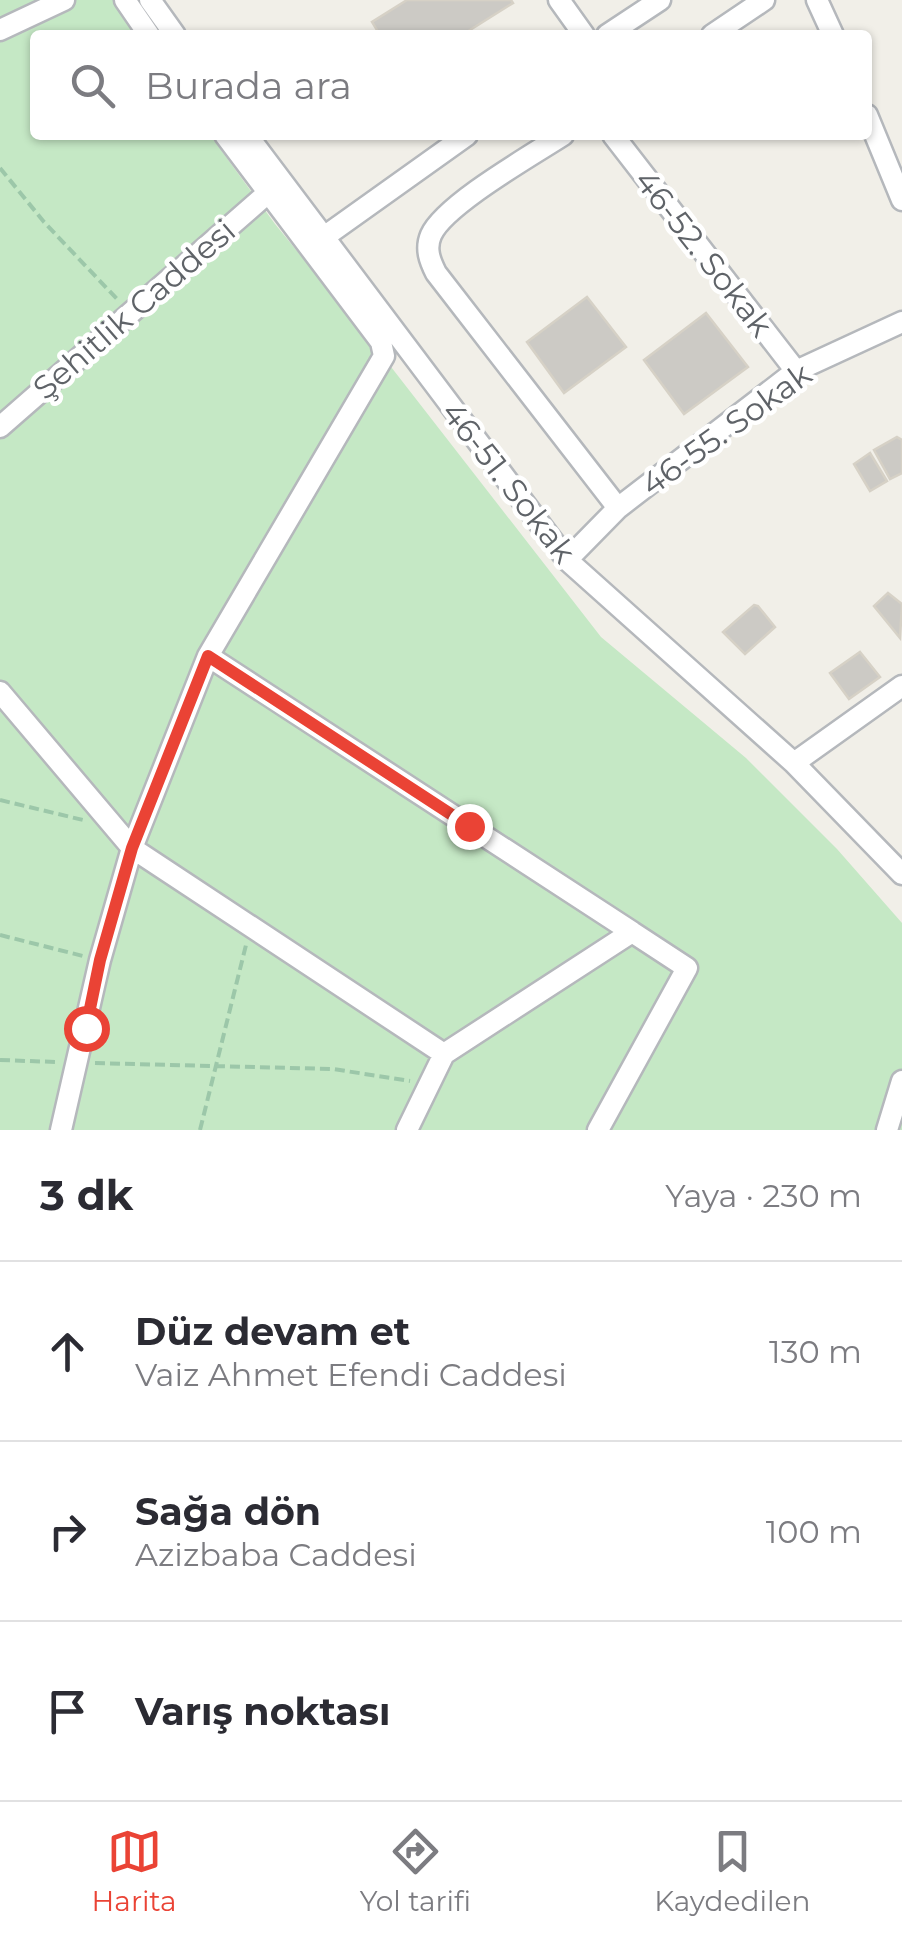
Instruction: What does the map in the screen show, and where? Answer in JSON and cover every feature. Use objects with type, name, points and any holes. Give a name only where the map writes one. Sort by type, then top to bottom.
[{"type":"street","points":[[0,30],[64,0]]},
{"type":"street","points":[[125,0],[145,30]]},
{"type":"street","points":[[150,0],[171,30]]},
{"type":"street","points":[[559,0],[580,30]]},
{"type":"street","points":[[615,30],[660,0]]},
{"type":"street","points":[[719,30],[764,0]]},
{"type":"street","points":[[817,0],[831,30]]},
{"type":"street","points":[[872,128],[902,200]]},
{"type":"street","points":[[61,1130],[100,960],[132,848],[208,656],[384,356],[381,342],[229,140]]},
{"type":"street","name":"46-51. Sokak","points":[[251,140],[567,560],[794,763],[902,874]]},
{"type":"street","points":[[324,237],[460,140]]},
{"type":"street","points":[[556,140],[452,210],[431,235],[430,259],[436,274],[618,508]]},
{"type":"street","name":"46-52. Sokak","points":[[617,140],[796,371]]},
{"type":"street","name":"Şehitlik Caddesi","points":[[0,427],[268,192]]},
{"type":"street","name":"46-55. Sokak","points":[[567,560],[618,508],[796,371],[902,322]]},
{"type":"street","points":[[208,656],[687,968],[598,1130]]},
{"type":"street","points":[[794,763],[902,686]]},
{"type":"street","points":[[0,692],[132,848],[444,1054]]},
{"type":"street","points":[[406,1130],[444,1054],[632,932]]},
{"type":"street","points":[[886,1130],[902,1081]]},
{"type":"path","points":[[0,168],[44,222],[131,314]]},
{"type":"path","points":[[0,800],[115,828]]},
{"type":"path","points":[[200,1130],[251,924]]},
{"type":"path","points":[[0,935],[100,960]]},
{"type":"path","points":[[0,1060],[334,1069],[429,1085]]},
{"type":"green space","points":[[0,0],[117,0],[135,30],[30,30],[30,140],[214,140],[275,224],[601,637],[746,758],[837,849],[902,923],[902,1130],[0,1130]]},
{"type":"building","points":[[407,0],[513,3],[470,30],[377,30],[372,22]]},
{"type":"building","points":[[587,297],[626,347],[564,393],[527,342]]},
{"type":"building","points":[[706,313],[748,367],[684,414],[644,360]]},
{"type":"building","points":[[897,437],[902,440],[902,473],[890,479],[874,450]]},
{"type":"building","points":[[870,453],[887,481],[870,491],[854,464]]},
{"type":"building","points":[[888,593],[902,604],[900,638],[874,606]]},
{"type":"building","points":[[754,605],[775,627],[745,654],[723,632]]},
{"type":"building","points":[[860,652],[880,677],[849,699],[830,673]]},
{"type":"route","points":[[86,1028],[100,960],[132,848],[208,656],[469,826]]}]
